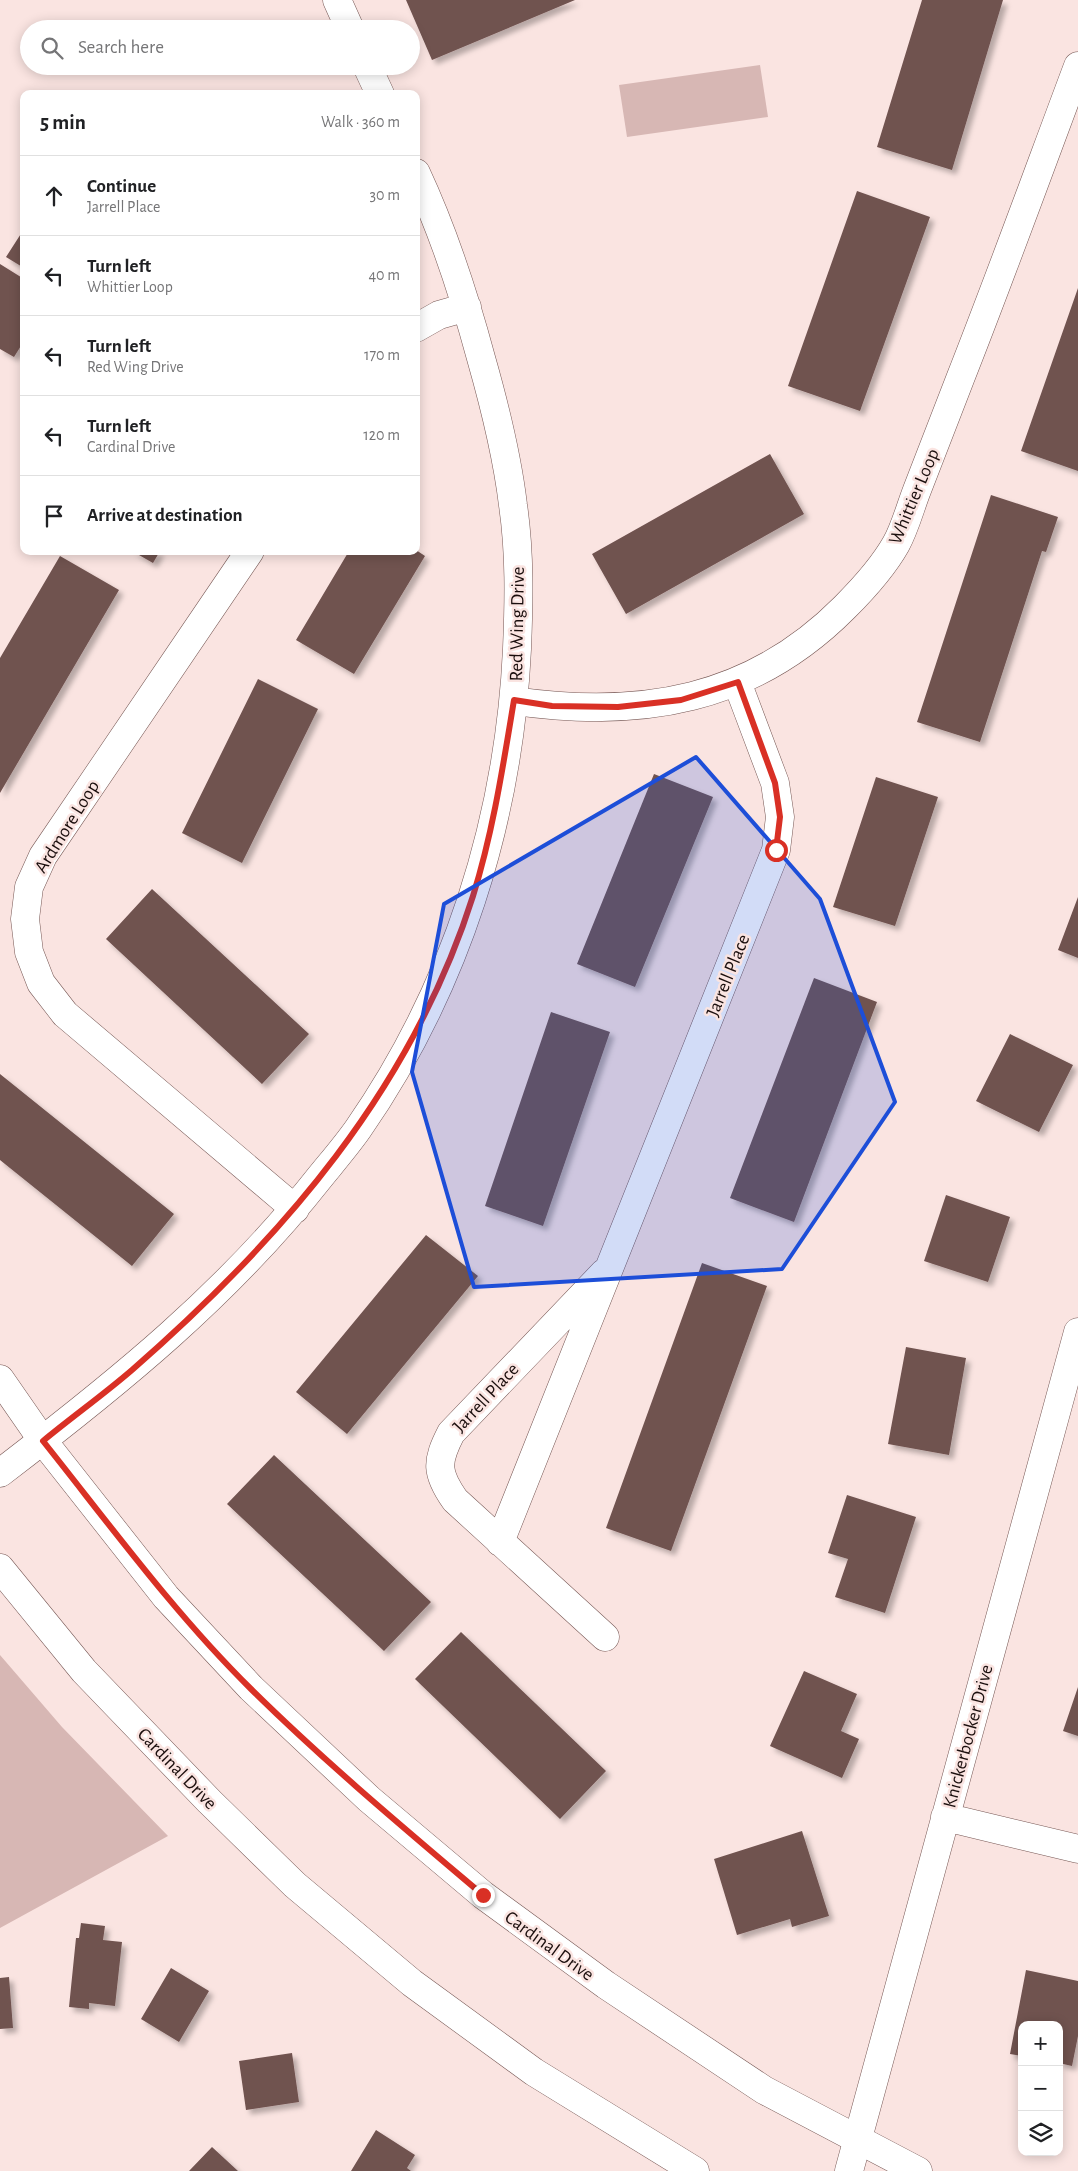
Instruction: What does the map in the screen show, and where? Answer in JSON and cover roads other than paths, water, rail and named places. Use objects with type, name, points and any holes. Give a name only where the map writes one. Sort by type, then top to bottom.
[{"type":"street","points":[[336,0],[346,20]]},
{"type":"street","name":"Whittier Loop","points":[[514,700],[552,706],[618,707],[681,700],[738,682],[791,653],[825,627],[864,588],[896,544],[979,333],[1078,66]]},
{"type":"street","points":[[371,75],[378,90]]},
{"type":"street","name":"Red Wing Drive","points":[[0,1473],[131,1371],[215,1294],[295,1209],[357,1130],[404,1056],[443,978],[473,897],[496,812],[514,700],[520,592],[514,507],[500,424],[468,307],[437,219],[420,182]]},
{"type":"street","points":[[420,326],[439,315],[468,307]]},
{"type":"street","name":"Ardmore Loop","points":[[247,555],[43,856],[29,887],[25,919],[29,952],[41,982],[65,1014],[295,1209]]},
{"type":"street","name":"Jarrell Place","points":[[500,1542],[613,1263],[776,850],[780,817],[775,783],[738,682]]},
{"type":"street","name":"Jarrell Place","points":[[605,1637],[455,1500],[443,1483],[440,1467],[442,1451],[451,1433],[613,1263]]},
{"type":"street","name":"Knickerbocker Drive","points":[[848,2171],[1078,1332]]},
{"type":"street","name":"Cardinal Drive","points":[[0,1379],[43,1441],[166,1596],[250,1688],[369,1799],[483,1895],[606,1985],[764,2090],[918,2171]]},
{"type":"street","name":"Cardinal Drive","points":[[0,1568],[84,1671],[209,1801],[295,1885],[412,1983],[534,2072],[695,2171]]},
{"type":"street","points":[[945,1817],[1078,1849]]}]
